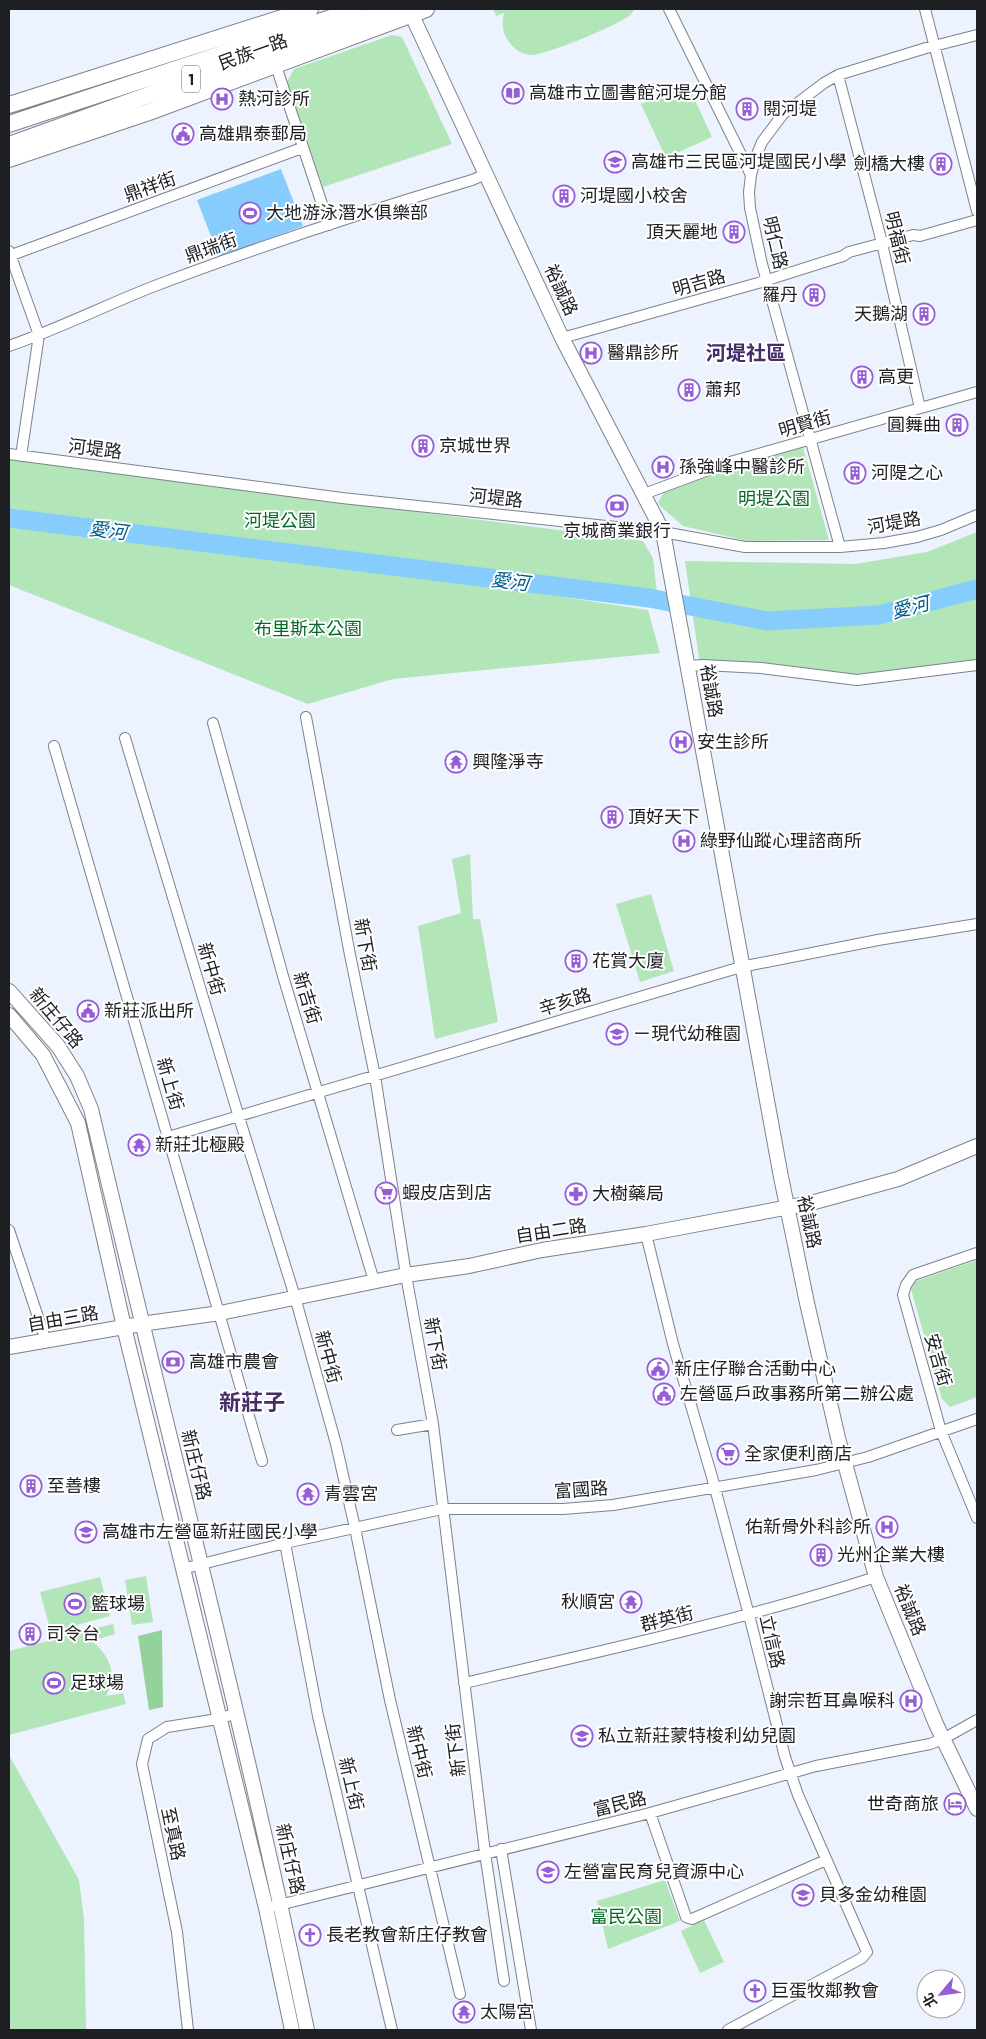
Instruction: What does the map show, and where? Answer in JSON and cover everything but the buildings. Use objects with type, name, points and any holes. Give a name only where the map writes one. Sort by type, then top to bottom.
[{"type":"main road","name":"民族一路","points":[[9,105],[310,9]]},
{"type":"main road","name":"民族一路","points":[[9,124],[358,9]]},
{"type":"main road","name":"民族一路","points":[[9,159],[149,112],[273,58],[395,9]]},
{"type":"main road","name":"民族一路","points":[[9,145],[415,11]]},
{"type":"street","points":[[668,9],[751,175]]},
{"type":"street","points":[[925,9],[977,211]]},
{"type":"street","name":"裕誠路","points":[[415,11],[486,174],[562,338],[663,532],[787,1207],[807,1303],[845,1463],[876,1577],[943,1739],[977,1809]]},
{"type":"street","name":"明仁路","points":[[840,547],[767,281],[750,208],[748,192],[751,175],[762,142],[784,114],[824,83],[838,76],[935,45],[977,35]]},
{"type":"street","points":[[273,58],[329,225]]},
{"type":"street","name":"明福街","points":[[838,76],[883,246],[920,408]]},
{"type":"street","name":"鼎祥街","points":[[9,254],[302,148]]},
{"type":"street","name":"鼎瑞街","points":[[9,346],[151,288],[329,225],[486,174]]},
{"type":"street","name":"明吉路","points":[[562,338],[767,281],[843,256],[850,258],[883,246],[914,241],[920,236],[977,220]]},
{"type":"street","points":[[9,254],[39,335],[21,456]]},
{"type":"street","name":"明賢街","points":[[644,494],[730,462],[977,392]]},
{"type":"street","name":"河堤路","points":[[9,454],[342,498],[663,532],[745,547],[840,547],[884,543],[941,530],[977,515]]},
{"type":"street","points":[[687,666],[712,665],[761,668],[857,680],[977,665]]},
{"type":"street","name":"新下街","points":[[306,717],[350,955],[375,1076],[406,1275],[433,1424],[485,1853],[504,1981]]},
{"type":"street","name":"新吉街","points":[[213,723],[283,976],[374,1281]]},
{"type":"street","name":"新中街","points":[[125,738],[295,1297],[336,1444],[390,1700],[460,1994]]},
{"type":"street","name":"新上街","points":[[54,746],[262,1460]]},
{"type":"street","name":"辛亥路","points":[[168,1137],[742,967],[868,942],[977,924]]},
{"type":"street","name":"新庄仔路","points":[[9,991],[58,1046],[77,1076],[90,1109],[237,1713],[281,1905],[307,2030]]},
{"type":"street","name":"新庄仔路","points":[[9,1015],[44,1055],[78,1123],[124,1327],[218,1719],[266,1908],[292,2030]]},
{"type":"street","name":"自由二路","points":[[124,1327],[220,1313],[406,1275],[469,1266],[542,1250],[646,1234],[787,1207],[854,1192],[898,1179],[977,1146]]},
{"type":"street","points":[[9,1230],[46,1341]]},
{"type":"street","name":"立信路","points":[[646,1234],[673,1344],[715,1488],[749,1615],[770,1704],[791,1774],[826,1860],[867,1952],[862,1958],[728,2030]]},
{"type":"street","name":"安吉街","points":[[977,1253],[913,1275],[906,1285],[903,1295],[941,1431],[977,1518]]},
{"type":"street","name":"自由三路","points":[[9,1347],[124,1327]]},
{"type":"street","name":"富國路","points":[[182,1569],[285,1543],[442,1510],[563,1509],[614,1505],[715,1488],[845,1463],[977,1419]]},
{"type":"street","points":[[397,1430],[433,1424]]},
{"type":"street","name":"新上街","points":[[285,1543],[318,1716],[392,2030]]},
{"type":"street","name":"群英街","points":[[464,1683],[654,1640],[749,1615],[876,1577]]},
{"type":"street","name":"至真路","points":[[188,2030],[177,1932],[142,1764],[148,1739],[167,1727],[218,1719],[237,1713]]},
{"type":"street","name":"富民路","points":[[266,1908],[650,1813],[816,1766],[943,1739],[977,1720]]},
{"type":"street","points":[[650,1813],[686,1917],[692,1919],[826,1860]]},
{"type":"street","points":[[501,1849],[530,2030]]},
{"type":"green space","points":[[493,9],[635,9],[626,18],[593,34],[549,51],[531,55],[520,52],[509,42],[503,30],[504,13],[496,16]]},
{"type":"green space","points":[[392,35],[402,37],[452,144],[323,187],[287,82],[294,69]]},
{"type":"green space","points":[[687,83],[712,137],[666,158],[641,104]]},
{"type":"green space","name":"明堤公園","points":[[803,447],[829,540],[747,541],[683,526],[660,506],[658,502],[668,486]]},
{"type":"green space","name":"河堤公園","points":[[9,459],[643,541],[653,558],[657,593],[396,560],[274,547],[9,510]]},
{"type":"green space","name":"布里斯本公園","points":[[9,525],[317,559],[648,610],[660,653],[393,679],[308,704],[9,585]]},
{"type":"green space","points":[[977,532],[977,665],[858,680],[700,665],[685,561],[856,564],[927,552]]},
{"type":"green space","points":[[470,854],[473,919],[480,919],[498,1022],[435,1039],[418,926],[461,913],[452,859]]},
{"type":"green space","points":[[651,894],[674,971],[640,982],[616,904]]},
{"type":"green space","points":[[977,1260],[977,1397],[950,1407],[942,1399],[911,1289],[916,1281]]},
{"type":"green space","points":[[146,1576],[153,1622],[132,1625],[125,1580]]},
{"type":"green space","name":"籃球場","points":[[100,1577],[110,1616],[51,1632],[40,1592]]},
{"type":"green space","points":[[113,1624],[115,1634],[92,1641],[108,1659],[112,1673],[110,1688],[106,1696],[123,1693],[126,1704],[9,1735],[9,1651]]},
{"type":"green space","points":[[162,1630],[163,1707],[149,1710],[138,1636]]},
{"type":"green space","points":[[9,1755],[79,1880],[84,1919],[86,2030],[9,2030]]},
{"type":"green space","name":"富民公園","points":[[665,1880],[680,1921],[608,1949],[597,1901]]},
{"type":"green space","points":[[704,1920],[724,1962],[700,1973],[681,1931]]},
{"type":"water","name":"大地游泳潛水俱樂部","points":[[281,169],[303,226],[219,257],[197,200]]},
{"type":"waterway","name":"愛河","points":[[9,518],[649,598],[767,621],[879,615],[977,589]]},
{"type":"place","name":"高雄市立圖書館河堤分館","points":[[513,93]]},
{"type":"place","name":"熱河診所","points":[[222,99]]},
{"type":"place","name":"閱河堤","points":[[747,109]]},
{"type":"place","name":"高雄鼎泰郵局","points":[[183,134]]},
{"type":"place","name":"高雄市三民區河堤國民小學","points":[[615,162]]},
{"type":"place","name":"劍橋大樓","points":[[941,164]]},
{"type":"place","name":"河堤國小校舍","points":[[564,196]]},
{"type":"place","name":"大地游泳潛水俱樂部","points":[[250,213]]},
{"type":"place","name":"頂天麗地","points":[[734,232]]},
{"type":"place","name":"羅丹","points":[[814,295]]},
{"type":"place","name":"天鵝湖","points":[[924,314]]},
{"type":"place","name":"醫鼎診所","points":[[591,353]]},
{"type":"place","name":"高更","points":[[862,377]]},
{"type":"place","name":"蕭邦","points":[[689,390]]},
{"type":"place","name":"圓舞曲","points":[[957,425]]},
{"type":"place","name":"京城世界","points":[[423,446]]},
{"type":"place","name":"孫強峰中醫診所","points":[[663,467]]},
{"type":"place","name":"河隄之心","points":[[855,473]]},
{"type":"place","name":"京城商業銀行","points":[[617,506]]},
{"type":"place","name":"安生診所","points":[[681,742]]},
{"type":"place","name":"興隆淨寺","points":[[456,762]]},
{"type":"place","name":"頂好天下","points":[[612,817]]},
{"type":"place","name":"綠野仙蹤心理諮商所","points":[[684,841]]},
{"type":"place","name":"花賞大廈","points":[[576,961]]},
{"type":"place","name":"新莊派出所","points":[[88,1011]]},
{"type":"place","name":"ㄧ現代幼稚園","points":[[617,1034]]},
{"type":"place","name":"新莊北極殿","points":[[139,1145]]},
{"type":"place","name":"蝦皮店到店","points":[[386,1193]]},
{"type":"place","name":"大樹藥局","points":[[576,1194]]},
{"type":"place","name":"高雄市農會","points":[[173,1362]]},
{"type":"place","name":"新庄仔聯合活動中心","points":[[658,1369]]},
{"type":"place","name":"左營區戶政事務所第二辦公處","points":[[664,1394]]},
{"type":"place","name":"全家便利商店","points":[[728,1454]]},
{"type":"place","name":"至善樓","points":[[31,1486]]},
{"type":"place","name":"青雲宮","points":[[308,1494]]},
{"type":"place","name":"佑新骨外科診所","points":[[887,1527]]},
{"type":"place","name":"高雄市左營區新莊國民小學","points":[[86,1532]]},
{"type":"place","name":"光州企業大樓","points":[[821,1555]]},
{"type":"place","name":"秋順宮","points":[[631,1602]]},
{"type":"place","name":"籃球場","points":[[75,1604]]},
{"type":"place","name":"司令台","points":[[30,1634]]},
{"type":"place","name":"足球場","points":[[54,1683]]},
{"type":"place","name":"謝宗哲耳鼻喉科","points":[[911,1701]]},
{"type":"place","name":"私立新莊蒙特梭利幼兒園","points":[[582,1736]]},
{"type":"place","name":"世奇商旅","points":[[955,1804]]},
{"type":"place","name":"左營富民育兒資源中心","points":[[548,1872]]},
{"type":"place","name":"貝多金幼稚園","points":[[803,1895]]},
{"type":"place","name":"長老教會新庄仔教會","points":[[310,1935]]},
{"type":"place","name":"巨蛋牧鄰教會","points":[[755,1991]]},
{"type":"place","name":"太陽宮","points":[[464,2012]]},
{"type":"district","name":"河堤社區","points":[[746,353]]},
{"type":"district","name":"新莊子","points":[[252,1402]]}]
